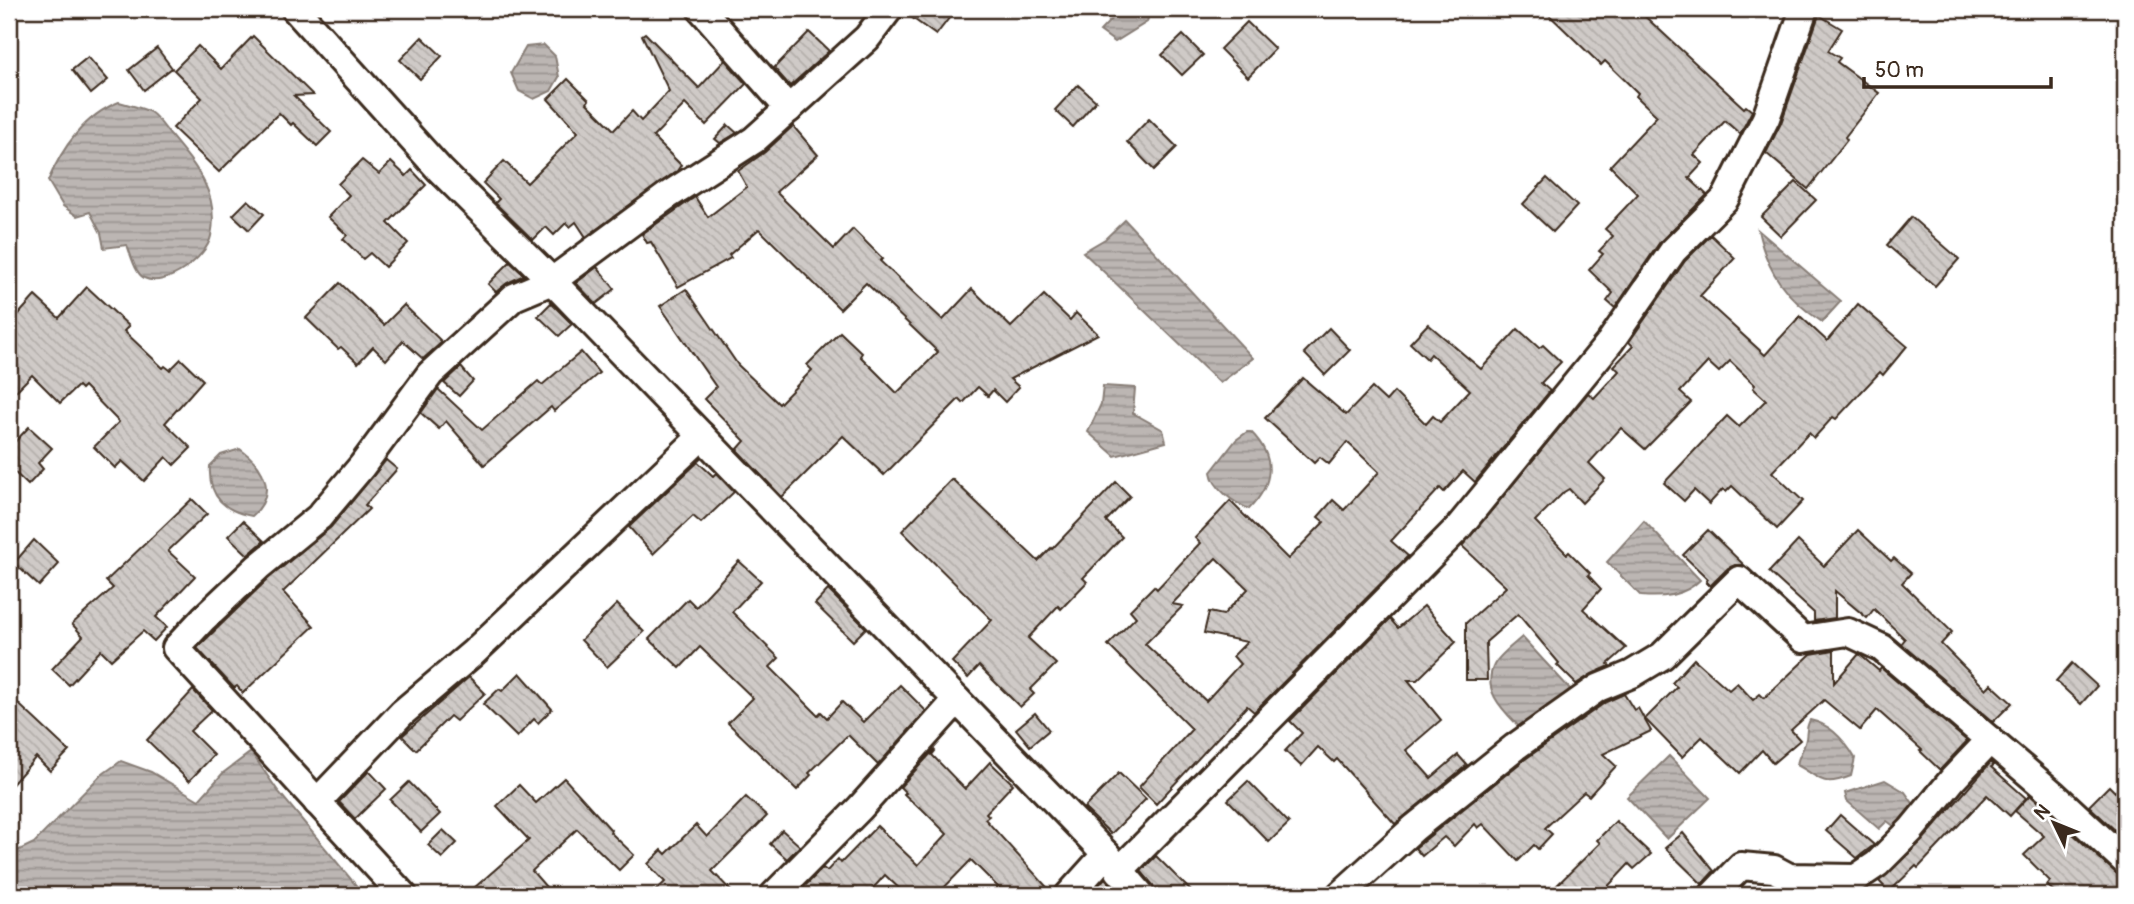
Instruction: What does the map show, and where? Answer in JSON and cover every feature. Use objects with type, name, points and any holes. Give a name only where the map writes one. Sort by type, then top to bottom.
[{"type":"street","points":[[295,9],[440,170],[702,436],[1141,895]]},
{"type":"street","points":[[701,9],[789,109]]},
{"type":"street","points":[[403,895],[176,648],[258,567],[320,517],[362,466],[430,374],[514,297],[552,281],[667,196],[754,141],[867,38],[889,9]]},
{"type":"street","points":[[1069,895],[1112,862],[1458,528],[1610,342],[1673,251],[1725,199],[1766,118],[1804,9]]},
{"type":"street","points":[[317,802],[402,713],[474,653],[702,436]]},
{"type":"street","points":[[1340,895],[1413,828],[1515,747],[1598,688],[1632,674],[1662,656],[1739,580],[1803,639],[1848,632],[1882,648],[2054,795],[2125,861]]},
{"type":"street","points":[[774,895],[860,808],[957,700]]},
{"type":"street","points":[[1713,895],[1741,866],[1774,869],[1788,877],[1856,878],[1877,864],[1911,830],[1990,740]]},
{"type":"shaded area","points":[[1121,9],[1150,9],[1147,22],[1115,42],[1100,31]]},
{"type":"shaded area","points":[[544,45],[555,56],[559,77],[551,91],[534,99],[519,91],[511,73],[526,47]]},
{"type":"shaded area","points":[[119,102],[143,109],[156,117],[189,158],[209,194],[213,221],[208,244],[184,269],[163,279],[153,280],[141,276],[127,245],[104,248],[101,233],[90,212],[77,216],[63,206],[48,181],[76,134],[96,115]]},
{"type":"shaded area","points":[[1125,220],[1253,358],[1220,383],[1083,252],[1105,239]]},
{"type":"shaded area","points":[[1758,230],[1841,301],[1822,322],[1798,303],[1780,283],[1767,259]]},
{"type":"shaded area","points":[[1103,386],[1135,388],[1133,413],[1163,430],[1166,442],[1115,456],[1088,432],[1101,404]]},
{"type":"shaded area","points":[[1251,432],[1265,451],[1269,470],[1263,490],[1249,509],[1225,494],[1216,484],[1211,472],[1236,440]]},
{"type":"shaded area","points":[[240,449],[256,463],[265,480],[264,498],[252,516],[225,506],[215,493],[210,476],[210,466],[221,455]]},
{"type":"shaded area","points":[[1644,521],[1700,580],[1687,590],[1673,595],[1641,596],[1607,562]]},
{"type":"shaded area","points":[[1522,637],[1570,689],[1524,732],[1498,702],[1491,685],[1496,661]]},
{"type":"shaded area","points":[[1810,720],[1831,729],[1847,745],[1855,758],[1851,776],[1841,780],[1822,780],[1797,765]]},
{"type":"shaded area","points":[[251,752],[278,791],[364,895],[9,895],[9,855],[34,843],[100,776],[121,761],[151,772],[199,800],[223,773]]},
{"type":"shaded area","points":[[1669,756],[1710,798],[1667,839],[1627,797]]},
{"type":"shaded area","points":[[1885,780],[1905,792],[1917,809],[1899,830],[1887,821],[1879,829],[1847,801],[1845,793]]},
{"type":"building","points":[[904,9],[956,9],[936,35],[904,12]]},
{"type":"building","points":[[1543,9],[1637,9],[1744,108],[1746,106],[1752,111],[1740,134],[1725,121],[1694,155],[1703,163],[1689,178],[1707,195],[1660,242],[1615,308],[1607,301],[1613,293],[1589,270],[1603,254],[1599,251],[1613,236],[1605,229],[1638,194],[1610,166],[1657,116],[1605,61],[1601,65]]},
{"type":"building","points":[[1819,15],[1842,29],[1828,51],[1840,58],[1837,62],[1879,93],[1845,137],[1847,140],[1808,189],[1766,153],[1781,123]]},
{"type":"building","points":[[1247,22],[1275,49],[1248,77],[1220,49]]},
{"type":"building","points":[[809,32],[829,51],[790,86],[774,68]]},
{"type":"building","points":[[645,33],[699,88],[725,60],[746,84],[706,125],[685,104],[653,137],[681,165],[677,171],[586,237],[576,222],[570,227],[566,223],[554,235],[546,227],[533,240],[495,203],[499,199],[483,183],[504,161],[527,183],[578,132],[548,99],[568,79],[614,130],[632,111],[641,121],[669,91],[642,35]]},
{"type":"building","points":[[1183,35],[1203,55],[1182,75],[1162,55]]},
{"type":"building","points":[[253,36],[313,95],[294,96],[331,132],[317,146],[279,113],[219,172],[173,128],[202,98],[174,70],[198,46],[221,69]]},
{"type":"building","points":[[422,37],[442,56],[420,79],[400,60]]},
{"type":"building","points":[[157,48],[172,68],[144,90],[129,70]]},
{"type":"building","points":[[88,57],[108,80],[91,94],[72,70]]},
{"type":"building","points":[[1078,85],[1096,101],[1073,127],[1055,110]]},
{"type":"building","points":[[1149,119],[1177,147],[1154,170],[1127,142]]},
{"type":"building","points":[[728,125],[737,133],[720,143],[715,139]]},
{"type":"building","points":[[793,126],[818,155],[776,192],[834,249],[853,229],[883,259],[880,261],[943,320],[972,289],[1011,327],[1044,295],[1070,320],[1076,313],[1098,334],[1010,379],[1019,387],[1005,402],[993,390],[988,396],[978,387],[963,403],[959,399],[884,475],[843,436],[782,497],[737,450],[745,441],[704,399],[716,387],[660,306],[686,289],[738,365],[779,404],[812,370],[807,365],[840,332],[897,393],[938,352],[866,283],[840,309],[759,229],[729,255],[731,258],[678,287],[651,242],[647,243],[642,234],[695,197],[708,217],[747,187],[738,171],[765,152]]},
{"type":"building","points":[[362,160],[379,174],[391,162],[406,176],[412,170],[426,185],[388,223],[408,243],[385,267],[370,253],[363,259],[343,239],[347,235],[328,217],[349,195],[338,184]]},
{"type":"building","points":[[1547,178],[1577,206],[1553,232],[1523,204]]},
{"type":"building","points":[[1796,182],[1816,200],[1781,236],[1761,217]]},
{"type":"building","points":[[248,200],[264,214],[249,230],[233,215]]},
{"type":"building","points":[[1911,217],[1959,259],[1935,286],[1887,245]]},
{"type":"building","points":[[1711,235],[1735,258],[1700,296],[1765,355],[1800,316],[1827,341],[1858,304],[1907,346],[1883,375],[1880,372],[1836,419],[1833,417],[1814,438],[1809,433],[1772,472],[1803,501],[1777,529],[1732,486],[1726,492],[1723,489],[1709,504],[1694,490],[1684,501],[1664,483],[1727,416],[1739,427],[1766,400],[1730,361],[1719,372],[1708,362],[1680,392],[1691,402],[1645,449],[1621,428],[1589,463],[1605,479],[1582,503],[1569,489],[1564,492],[1535,521],[1590,573],[1588,575],[1601,589],[1583,609],[1626,648],[1608,664],[1610,666],[1576,684],[1557,665],[1559,663],[1518,614],[1486,642],[1487,680],[1466,680],[1466,623],[1506,587],[1462,546],[1588,393],[1594,398],[1619,371],[1614,366],[1633,346],[1629,342],[1685,261]]},
{"type":"building","points":[[510,262],[524,275],[496,292],[488,284]]},
{"type":"building","points":[[597,267],[615,289],[596,304],[576,283]]},
{"type":"building","points":[[340,283],[384,325],[404,305],[442,342],[423,359],[403,341],[386,360],[373,347],[358,363],[341,347],[338,349],[306,318]]},
{"type":"building","points":[[87,287],[129,326],[124,331],[163,368],[165,366],[170,370],[181,359],[203,380],[165,423],[191,448],[174,465],[166,457],[144,481],[122,461],[115,468],[94,447],[119,422],[84,386],[81,389],[78,386],[60,403],[32,375],[9,398],[9,325],[35,296],[59,318]]},
{"type":"building","points":[[551,303],[572,324],[559,336],[538,316]]},
{"type":"building","points":[[1428,324],[1481,369],[1518,329],[1539,348],[1543,345],[1561,362],[1541,383],[1550,391],[1475,482],[1463,471],[1444,492],[1440,488],[1391,541],[1408,556],[1254,712],[1247,706],[1156,804],[1139,787],[1192,729],[1108,645],[1136,617],[1130,610],[1154,586],[1157,589],[1200,543],[1195,538],[1230,501],[1288,559],[1324,522],[1318,517],[1333,500],[1344,510],[1379,472],[1347,442],[1329,464],[1320,457],[1314,463],[1265,418],[1303,378],[1346,415],[1372,388],[1386,401],[1394,392],[1426,424],[1433,416],[1440,422],[1470,390],[1431,354],[1427,359],[1410,343]],"holes":[[[1216,558],[1248,589],[1223,615],[1209,612],[1204,633],[1247,642],[1233,656],[1240,664],[1206,701],[1145,644],[1183,606],[1172,604]]]},
{"type":"building","points":[[1329,328],[1350,350],[1325,375],[1304,353]]},
{"type":"building","points":[[581,352],[599,373],[554,411],[551,407],[484,465],[446,421],[439,429],[421,413],[438,389],[482,430],[538,381],[542,385]]},
{"type":"building","points":[[461,367],[473,381],[459,396],[444,383]]},
{"type":"building","points":[[29,427],[52,448],[38,463],[43,469],[28,485],[9,467],[9,448]]},
{"type":"building","points":[[386,460],[397,469],[365,505],[369,509],[283,592],[314,626],[243,693],[237,686],[234,688],[197,648],[268,579],[331,527]]},
{"type":"building","points":[[698,462],[713,476],[716,473],[734,492],[701,523],[693,516],[653,554],[629,527]]},
{"type":"building","points":[[952,479],[1038,561],[1116,482],[1130,496],[1106,521],[1122,537],[1083,578],[1087,582],[1061,609],[1058,606],[1028,638],[1056,664],[1030,690],[1034,694],[1020,707],[979,666],[968,678],[952,662],[992,620],[902,531]]},
{"type":"building","points":[[192,499],[207,514],[168,551],[195,576],[156,617],[167,627],[154,641],[143,631],[111,660],[101,650],[69,685],[52,669],[83,636],[72,624],[113,588],[106,581]]},
{"type":"building","points":[[243,521],[264,541],[248,555],[228,536]]},
{"type":"building","points":[[1708,530],[1744,565],[1728,568],[1710,586],[1706,582],[1708,579],[1683,555]]},
{"type":"building","points":[[1858,530],[1891,561],[1894,558],[1911,573],[1902,583],[1952,632],[1941,644],[1986,689],[1991,684],[2012,703],[1993,722],[1901,644],[1905,639],[1874,609],[1867,618],[1835,591],[1835,618],[1814,621],[1814,613],[1769,572],[1798,541],[1824,566]]},
{"type":"building","points":[[34,540],[59,564],[39,586],[14,563]]},
{"type":"building","points":[[739,561],[761,581],[732,612],[779,658],[770,667],[818,715],[821,712],[827,718],[842,702],[863,722],[900,685],[926,711],[878,765],[848,735],[809,773],[811,775],[797,790],[728,723],[753,698],[700,647],[680,668],[649,639],[688,599],[696,607]]},
{"type":"building","points":[[828,590],[866,628],[853,641],[815,604]]},
{"type":"building","points":[[617,604],[644,632],[607,667],[581,640]]},
{"type":"building","points":[[1424,606],[1456,642],[1417,680],[1408,680],[1441,720],[1406,750],[1431,778],[1458,755],[1467,765],[1395,824],[1337,759],[1334,762],[1318,747],[1301,766],[1285,751],[1302,733],[1290,721],[1390,619],[1398,628]]},
{"type":"building","points":[[1834,650],[1834,683],[1859,654],[1879,671],[1881,668],[1967,741],[1940,770],[1877,710],[1860,730],[1824,700],[1791,730],[1800,740],[1773,763],[1762,750],[1740,773],[1702,737],[1682,757],[1645,719],[1677,687],[1672,683],[1694,659],[1729,690],[1737,683],[1753,700],[1760,694],[1764,698],[1811,654]]},
{"type":"building","points":[[2072,663],[2097,686],[2081,704],[2056,681]]},
{"type":"building","points":[[520,673],[552,709],[538,723],[534,719],[517,737],[483,704],[499,689],[502,691]]},
{"type":"building","points":[[469,677],[485,693],[456,721],[450,716],[416,750],[402,736]]},
{"type":"building","points":[[193,690],[212,710],[190,731],[214,755],[189,781],[147,740]]},
{"type":"building","points":[[1624,694],[1634,710],[1638,708],[1651,731],[1603,754],[1616,766],[1589,796],[1584,792],[1545,828],[1552,834],[1538,849],[1534,845],[1518,861],[1483,824],[1478,828],[1475,824],[1454,846],[1444,837],[1422,856],[1415,848],[1524,760],[1606,702]]},
{"type":"building","points":[[9,695],[69,751],[50,771],[36,757],[9,788]]},
{"type":"building","points":[[1035,713],[1049,730],[1030,746],[1016,729]]},
{"type":"building","points":[[934,750],[932,755],[965,789],[990,762],[1013,784],[986,813],[989,816],[985,819],[1054,895],[1006,895],[971,860],[937,895],[906,895],[885,875],[867,895],[796,895],[823,868],[827,871],[838,859],[841,863],[877,826],[918,865],[947,834],[904,794],[906,793],[900,787]]},
{"type":"building","points":[[1991,762],[1994,765],[1991,767],[2026,798],[2010,816],[1987,795],[1918,868],[1916,866],[1889,892],[1879,881],[1922,841]]},
{"type":"building","points":[[369,771],[386,789],[355,819],[339,802]]},
{"type":"building","points":[[1119,773],[1146,799],[1111,834],[1084,808]]},
{"type":"building","points":[[564,778],[610,832],[634,855],[619,870],[577,829],[532,871],[553,895],[466,895],[529,840],[497,806],[519,785],[536,803]]},
{"type":"building","points":[[1248,781],[1289,823],[1269,842],[1228,800]]},
{"type":"building","points":[[2125,781],[2125,822],[2116,831],[2089,806],[2109,786],[2115,792]]},
{"type":"building","points":[[409,782],[440,814],[421,832],[390,800]]},
{"type":"building","points":[[2030,795],[2125,881],[2125,895],[2058,895],[2047,885],[2050,881],[2024,855],[2044,836],[2015,811]]},
{"type":"building","points":[[746,797],[767,816],[712,871],[735,895],[651,895],[665,882],[648,864],[662,850],[666,854],[696,825],[707,837]]},
{"type":"building","points":[[1840,815],[1874,845],[1857,858],[1826,831]]},
{"type":"building","points":[[1616,821],[1651,854],[1634,869],[1629,864],[1600,895],[1547,895],[1600,843],[1597,840]]},
{"type":"building","points":[[443,830],[457,843],[442,858],[428,845]]},
{"type":"building","points":[[782,830],[800,846],[787,859],[770,844]]},
{"type":"building","points":[[1683,833],[1714,871],[1702,884],[1665,848]]},
{"type":"building","points":[[1156,856],[1195,895],[1156,895],[1153,885],[1141,871]]},
{"type":"building","points":[[1105,878],[1121,895],[1090,895]]}]
